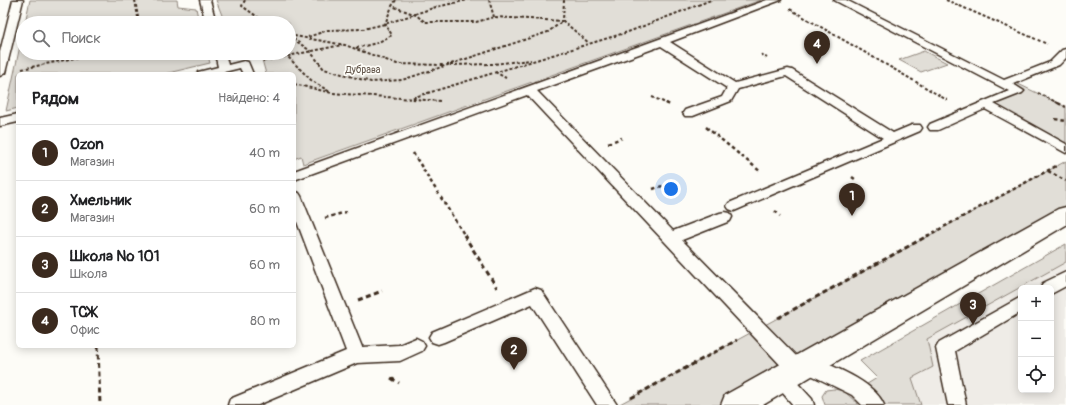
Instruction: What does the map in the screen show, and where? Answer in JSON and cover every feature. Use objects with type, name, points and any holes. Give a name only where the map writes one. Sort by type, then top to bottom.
[{"type":"street","points":[[736,405],[1066,215]]},
{"type":"lane","points":[[0,73],[18,0]]},
{"type":"lane","points":[[204,0],[209,16]]},
{"type":"lane","points":[[296,175],[775,0]]},
{"type":"lane","points":[[838,0],[1018,91],[934,127]]},
{"type":"lane","points":[[662,42],[733,87],[788,72],[892,138]]},
{"type":"lane","points":[[1004,84],[1052,64],[1066,52]]},
{"type":"lane","points":[[222,60],[224,69]]},
{"type":"lane","points":[[211,72],[244,64],[247,71]]},
{"type":"lane","points":[[689,113],[727,99],[733,87]]},
{"type":"lane","points":[[529,90],[671,238],[795,371],[805,405]]},
{"type":"lane","points":[[985,104],[1066,149]]},
{"type":"lane","points":[[0,122],[16,118]]},
{"type":"lane","points":[[671,238],[778,187],[916,128]]},
{"type":"lane","points":[[296,201],[356,355]]},
{"type":"lane","points":[[1054,285],[1066,278]]},
{"type":"lane","points":[[438,337],[535,295],[608,405]]},
{"type":"lane","points":[[957,405],[945,348],[1018,306]]},
{"type":"lane","points":[[237,405],[356,355],[400,353],[416,346]]},
{"type":"lane","points":[[795,371],[859,389],[875,405]]},
{"type":"path","points":[[135,0],[138,16]]},
{"type":"path","points":[[245,0],[242,6],[256,16]]},
{"type":"path","points":[[385,24],[396,0]]},
{"type":"path","points":[[307,38],[328,30],[363,29],[385,24],[416,15],[436,7],[468,0]]},
{"type":"path","points":[[490,0],[494,17]]},
{"type":"path","points":[[563,21],[564,0]]},
{"type":"path","points":[[408,99],[628,32],[711,0]]},
{"type":"path","points":[[775,0],[968,112]]},
{"type":"path","points":[[946,0],[1066,52]]},
{"type":"path","points":[[392,6],[416,15],[425,22],[476,22],[494,17],[563,21],[589,43]]},
{"type":"path","points":[[296,41],[309,50],[324,69],[371,82],[402,80],[548,32],[563,21]]},
{"type":"path","points":[[356,48],[377,43],[392,35],[385,24]]},
{"type":"path","points":[[296,37],[345,45],[397,64],[428,66],[492,64],[538,59]]},
{"type":"path","points":[[296,52],[345,45]]},
{"type":"path","points":[[22,69],[65,60]]},
{"type":"path","points":[[247,71],[258,63],[267,60]]},
{"type":"path","points":[[291,60],[310,80],[332,93]]},
{"type":"path","points":[[296,84],[332,93],[444,102]]},
{"type":"path","points":[[689,113],[778,187]]},
{"type":"path","points":[[403,136],[508,307]]},
{"type":"path","points":[[625,401],[1060,164]]},
{"type":"path","points":[[1048,171],[1066,181]]},
{"type":"path","points":[[98,348],[100,405]]},
{"type":"shaded area","points":[[1066,244],[1066,405],[840,405],[849,395],[877,378],[860,361]]},
{"type":"green space","points":[[30,0],[177,0],[178,6],[196,8],[198,16],[27,16]]},
{"type":"green space","name":"Дубрава","points":[[216,0],[761,0],[303,164],[301,156],[296,158],[296,72],[265,72],[262,60],[296,60],[296,16],[222,16]]},
{"type":"green space","points":[[924,51],[947,63],[921,72],[899,60]]},
{"type":"green space","points":[[17,60],[209,60],[210,63],[172,72],[16,72],[16,108],[6,111]]},
{"type":"green space","points":[[1012,81],[1066,107],[1066,149],[985,104],[1017,91],[1004,84]]},
{"type":"green space","points":[[1066,161],[1066,215],[736,405],[618,405]]},
{"type":"green space","points":[[1066,244],[1066,262],[1024,285],[1018,285],[1018,289],[927,339],[933,367],[912,378],[921,405],[885,405],[864,386],[877,378],[860,361]]},
{"type":"green space","points":[[834,389],[844,391],[859,405],[825,405],[822,396],[826,390]]},
{"type":"place","name":"ТСЖ","points":[[817,64]]},
{"type":"place","name":"Ozon","points":[[852,216]]},
{"type":"place","name":"Школа № 101","points":[[973,325]]},
{"type":"place","name":"Хмельник","points":[[514,370]]}]
